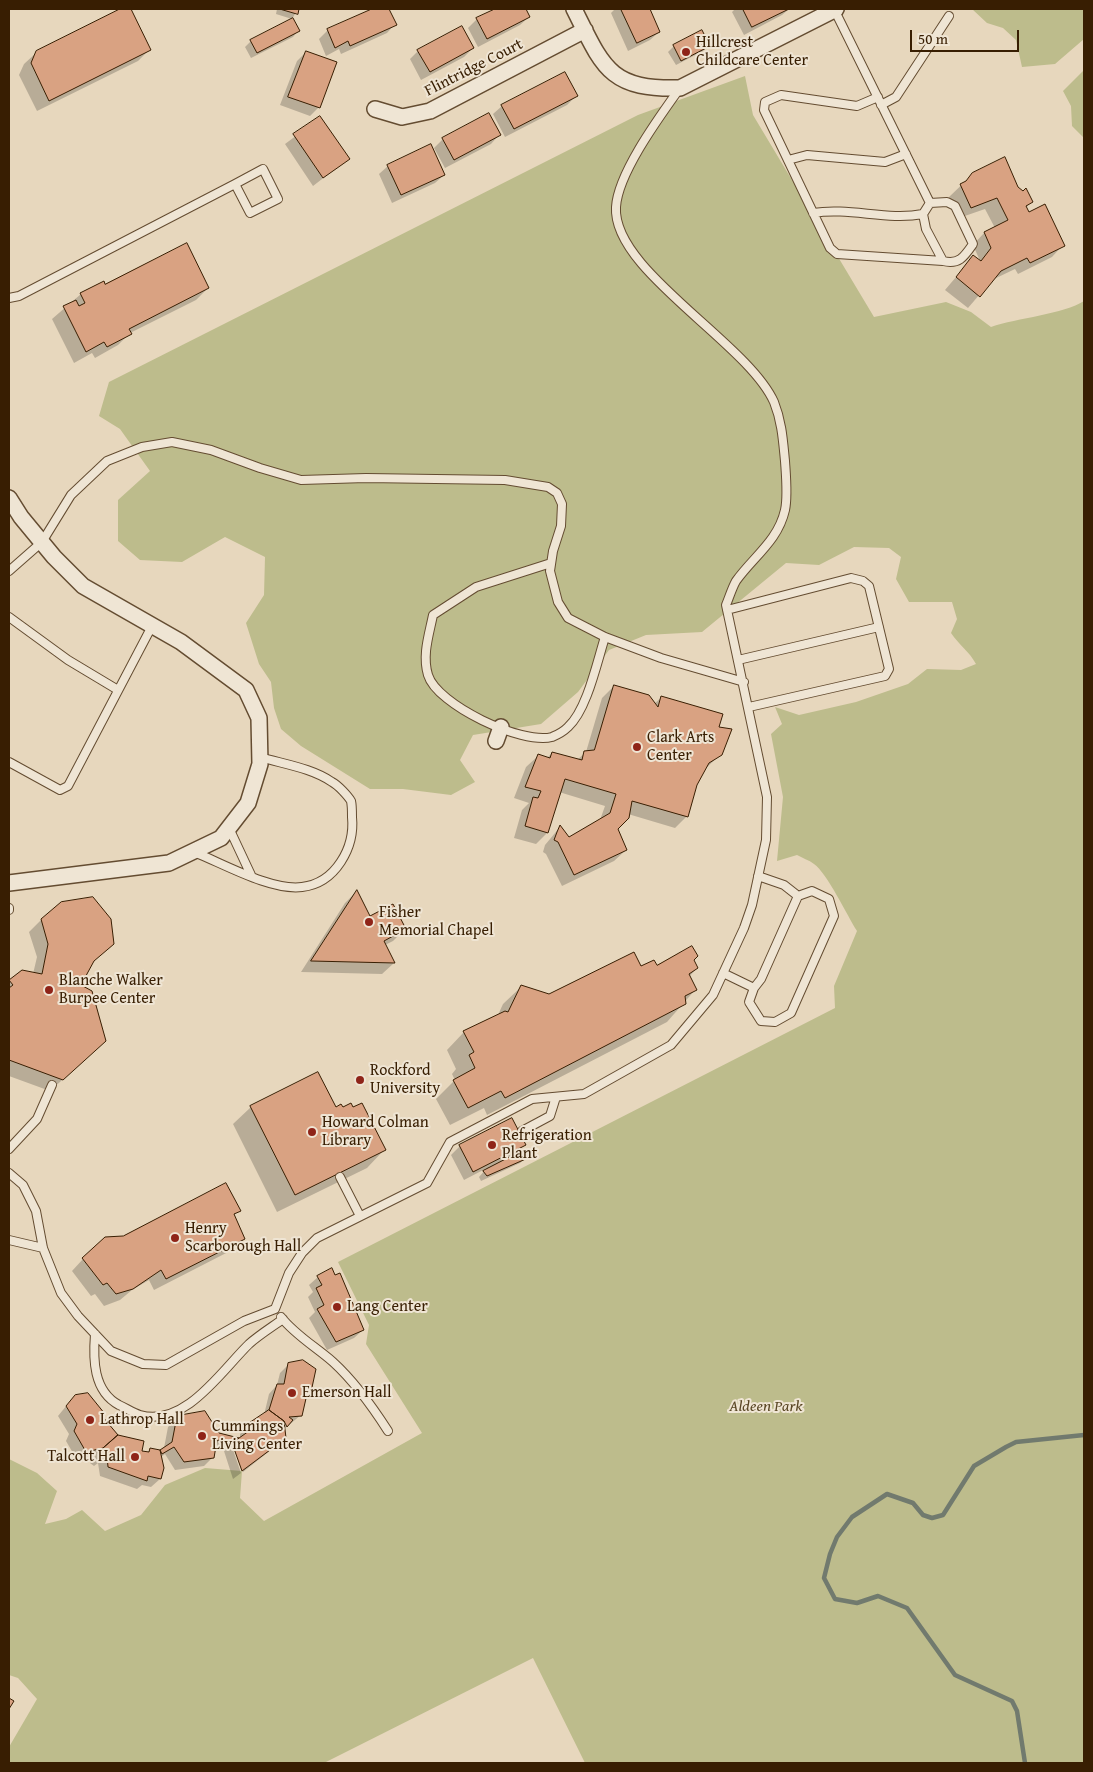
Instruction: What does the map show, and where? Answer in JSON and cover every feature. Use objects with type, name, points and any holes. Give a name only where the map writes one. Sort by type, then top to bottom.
[{"type":"street","points":[[574,9],[601,62],[627,83],[652,89],[680,88],[835,9]]},
{"type":"street","name":"Flintridge Court","points":[[375,109],[402,117],[430,111],[585,30]]},
{"type":"street","points":[[9,498],[42,542],[83,586],[182,642],[246,690],[259,718],[260,758],[260,764],[248,803],[221,838],[169,863],[9,883]]},
{"type":"lane","points":[[835,9],[930,204]]},
{"type":"lane","points":[[881,105],[896,97],[949,16]]},
{"type":"lane","points":[[9,1173],[23,1185],[36,1211],[44,1248],[61,1293],[111,1351],[143,1364],[166,1365],[244,1321],[275,1310],[289,1273],[302,1253],[317,1238],[427,1183],[450,1142],[532,1099],[584,1094],[671,1045],[713,995],[744,928],[766,840],[767,797],[744,682],[726,605],[736,582],[771,542],[785,510],[786,470],[782,425],[773,401],[751,368],[638,260],[619,229],[616,207],[622,181],[653,125],[680,88]]},
{"type":"lane","points":[[878,97],[857,106],[781,95],[765,102],[764,110],[830,248],[836,254],[942,261],[953,264],[963,259],[973,244],[955,206],[948,202],[930,204],[923,214],[926,229],[942,261]]},
{"type":"lane","points":[[788,160],[807,155],[885,162],[906,154]]},
{"type":"lane","points":[[9,298],[19,296],[234,184],[263,170],[278,199],[250,213],[234,184]]},
{"type":"lane","points":[[813,213],[836,211],[909,216],[923,214]]},
{"type":"lane","points":[[9,571],[42,542],[71,495],[107,462],[142,446],[172,442],[212,450],[260,468],[301,480],[366,478],[505,480],[548,487],[557,493],[562,504],[561,526],[550,571],[558,602],[568,618],[606,637],[661,658],[744,682]]},
{"type":"lane","points":[[551,563],[476,587],[433,615],[424,654],[428,676],[443,697],[480,720],[498,734],[552,737],[567,728],[578,716],[606,637]]},
{"type":"lane","points":[[727,610],[852,578],[864,581],[869,586],[889,669],[885,676],[749,707]]},
{"type":"lane","points":[[9,616],[68,660],[118,690]]},
{"type":"lane","points":[[9,762],[60,790],[68,786],[152,626]]},
{"type":"lane","points":[[738,660],[879,627]]},
{"type":"lane","points":[[192,852],[284,886],[302,887],[316,883],[333,873],[348,852],[353,826],[351,802],[333,782],[304,770],[260,758]]},
{"type":"lane","points":[[229,828],[251,875]]},
{"type":"lane","points":[[758,876],[784,885],[798,896]]},
{"type":"lane","points":[[812,890],[829,899],[834,916],[791,1013],[775,1022],[761,1021],[749,1002],[754,988],[761,980],[798,896],[812,890]]},
{"type":"lane","points":[[723,973],[754,988]]},
{"type":"lane","points":[[9,1150],[37,1119],[52,1085]]},
{"type":"lane","points":[[522,1131],[550,1116],[556,1097]]},
{"type":"lane","points":[[340,1177],[360,1216]]},
{"type":"lane","points":[[9,1240],[44,1248]]},
{"type":"lane","points":[[275,1310],[343,1372],[371,1403],[388,1431]]},
{"type":"lane","points":[[95,1334],[93,1362],[101,1385],[114,1402],[140,1415],[161,1416],[188,1405],[216,1380],[250,1343],[283,1319]]},
{"type":"green space","points":[[972,9],[1084,9],[1084,39],[1055,64],[1022,67],[1016,40],[1003,28],[987,23]]},
{"type":"green space","points":[[1084,70],[1084,138],[1072,126],[1071,106],[1063,91]]},
{"type":"green space","name":"Aldeen Park","points":[[745,76],[753,115],[874,317],[946,302],[971,312],[991,327],[1053,313],[1084,301],[1084,1763],[585,1763],[533,1658],[324,1763],[9,1763],[9,1747],[37,1699],[18,1678],[9,1675],[9,1459],[37,1473],[57,1491],[45,1524],[66,1519],[82,1510],[105,1531],[141,1515],[165,1485],[205,1468],[242,1471],[240,1498],[264,1521],[422,1433],[366,1344],[369,1325],[338,1262],[835,1008],[834,986],[857,931],[831,885],[814,864],[797,855],[777,861],[783,797],[771,734],[782,724],[775,707],[799,715],[856,702],[908,684],[927,669],[961,670],[976,664],[951,633],[957,619],[952,602],[909,602],[896,579],[901,557],[889,548],[854,547],[819,565],[786,563],[702,632],[646,635],[609,650],[578,692],[541,724],[473,735],[460,760],[475,782],[451,795],[403,789],[370,789],[301,746],[281,729],[274,708],[271,682],[259,664],[246,623],[264,595],[265,557],[225,537],[182,562],[140,560],[118,541],[118,500],[150,471],[120,429],[99,416],[109,382],[638,115]]},
{"type":"building","points":[[120,9],[131,9],[151,50],[49,101],[31,63],[36,51]]},
{"type":"building","points":[[280,9],[299,9],[298,14]]},
{"type":"building","points":[[372,9],[389,9],[397,25],[350,46],[348,41],[335,48],[327,29]]},
{"type":"building","points":[[495,9],[526,9],[530,17],[487,39],[476,18]]},
{"type":"building","points":[[621,9],[650,9],[660,32],[637,43]]},
{"type":"building","points":[[743,9],[789,9],[752,27]]},
{"type":"building","points":[[293,18],[300,31],[257,53],[250,40]]},
{"type":"building","points":[[462,26],[474,48],[430,72],[417,50]]},
{"type":"building","points":[[702,30],[710,46],[681,61],[673,45]]},
{"type":"building","points":[[306,51],[337,62],[320,108],[288,97]]},
{"type":"building","points":[[565,72],[578,96],[514,129],[501,105]]},
{"type":"building","points":[[489,113],[501,135],[454,160],[442,138]]},
{"type":"building","points":[[320,116],[350,159],[323,178],[293,134]]},
{"type":"building","points":[[431,144],[445,175],[401,195],[387,165]]},
{"type":"building","points":[[1005,157],[1018,187],[1023,191],[1026,188],[1033,202],[1026,206],[1029,212],[1045,204],[1065,246],[1030,263],[1027,258],[1001,271],[980,297],[956,277],[973,255],[981,261],[991,248],[984,232],[1008,220],[997,198],[971,208],[960,184],[966,181],[972,173]]},
{"type":"building","points":[[187,243],[209,288],[129,329],[132,334],[107,347],[104,342],[86,352],[63,306],[76,300],[79,306],[85,303],[80,293],[104,281],[105,284]]},
{"type":"building","points":[[614,685],[649,695],[658,707],[661,696],[723,714],[719,727],[732,729],[722,755],[709,763],[697,785],[688,817],[632,801],[629,818],[618,829],[627,850],[574,875],[558,842],[554,840],[560,825],[569,837],[610,813],[616,794],[565,779],[548,833],[525,826],[533,797],[538,798],[541,791],[525,787],[538,754],[550,758],[552,752],[582,760],[584,751],[594,750]]},
{"type":"building","name":"Fisher Memorial Chapel","points":[[357,890],[370,916],[393,904],[406,929],[384,941],[395,963],[311,961]]},
{"type":"building","name":"Blanche Walker Burpee Center","points":[[93,897],[111,919],[114,944],[94,961],[81,985],[92,991],[106,1041],[63,1080],[9,1060],[9,988],[13,985],[9,980],[22,970],[42,974],[48,944],[41,919],[61,902]]},
{"type":"building","points":[[692,946],[698,956],[694,960],[698,968],[689,974],[697,990],[685,996],[686,1004],[505,1098],[501,1091],[468,1108],[453,1080],[475,1068],[469,1055],[474,1052],[463,1031],[505,1011],[508,1012],[521,985],[549,994],[634,952],[641,966],[654,960],[657,965]]},
{"type":"building","points":[[318,1072],[336,1107],[341,1104],[343,1107],[351,1103],[353,1107],[362,1103],[386,1150],[295,1195],[250,1106]]},
{"type":"building","name":"Refrigeration Plant","points":[[512,1118],[526,1145],[473,1172],[459,1145]]},
{"type":"building","points":[[524,1150],[528,1158],[487,1176],[483,1171]]},
{"type":"building","name":"Henry Scarborough Hall","points":[[226,1183],[241,1211],[234,1214],[245,1239],[166,1279],[161,1270],[133,1289],[116,1294],[107,1283],[103,1285],[82,1258],[105,1237],[123,1236]]},
{"type":"building","name":"Lang Center","points":[[332,1268],[335,1275],[340,1273],[364,1330],[336,1342],[317,1309],[324,1305],[316,1288],[322,1285],[317,1276]]},
{"type":"building","name":"Emerson Hall","points":[[303,1360],[316,1369],[311,1392],[307,1394],[302,1416],[289,1417],[293,1420],[287,1427],[284,1421],[269,1410],[277,1384],[284,1384],[288,1363]]},
{"type":"building","name":"Lathrop Hall","points":[[88,1393],[105,1414],[102,1416],[118,1435],[103,1448],[86,1452],[74,1431],[77,1424],[66,1406],[75,1395]]},
{"type":"building","points":[[269,1410],[284,1421],[286,1438],[242,1471],[232,1443],[249,1431],[248,1424]]},
{"type":"building","name":"Cummings Living Center","points":[[205,1411],[219,1433],[239,1438],[232,1443],[217,1440],[214,1458],[184,1462],[174,1447],[162,1454],[160,1450],[172,1442],[177,1416]]},
{"type":"building","name":"Talcott Hall","points":[[118,1435],[144,1441],[142,1451],[149,1452],[150,1448],[160,1450],[164,1468],[161,1479],[148,1476],[147,1481],[108,1467],[107,1456],[104,1458],[98,1453]]},
{"type":"building","points":[[9,1698],[14,1701],[9,1709]]},
{"type":"waterway","points":[[1025,1763],[1017,1711],[1012,1701],[955,1675],[907,1608],[878,1596],[857,1603],[835,1599],[824,1578],[830,1554],[837,1537],[852,1517],[887,1494],[913,1503],[923,1515],[932,1518],[943,1515],[974,1466],[1006,1447],[1016,1442],[1084,1435]]},
{"type":"place","name":"Hillcrest Childcare Center","points":[[686,52]]},
{"type":"place","name":"Clark Arts Center","points":[[637,747]]},
{"type":"place","name":"Fisher Memorial Chapel","points":[[369,922]]},
{"type":"place","name":"Blanche Walker Burpee Center","points":[[49,990]]},
{"type":"place","name":"Rockford University","points":[[360,1080]]},
{"type":"place","name":"Howard Colman Library","points":[[312,1132]]},
{"type":"place","name":"Refrigeration Plant","points":[[492,1145]]},
{"type":"place","name":"Henry Scarborough Hall","points":[[175,1238]]},
{"type":"place","name":"Lang Center","points":[[337,1307]]},
{"type":"place","name":"Emerson Hall","points":[[292,1393]]},
{"type":"place","name":"Lathrop Hall","points":[[90,1420]]},
{"type":"place","name":"Cummings Living Center","points":[[202,1436]]},
{"type":"place","name":"Talcott Hall","points":[[135,1457]]}]
